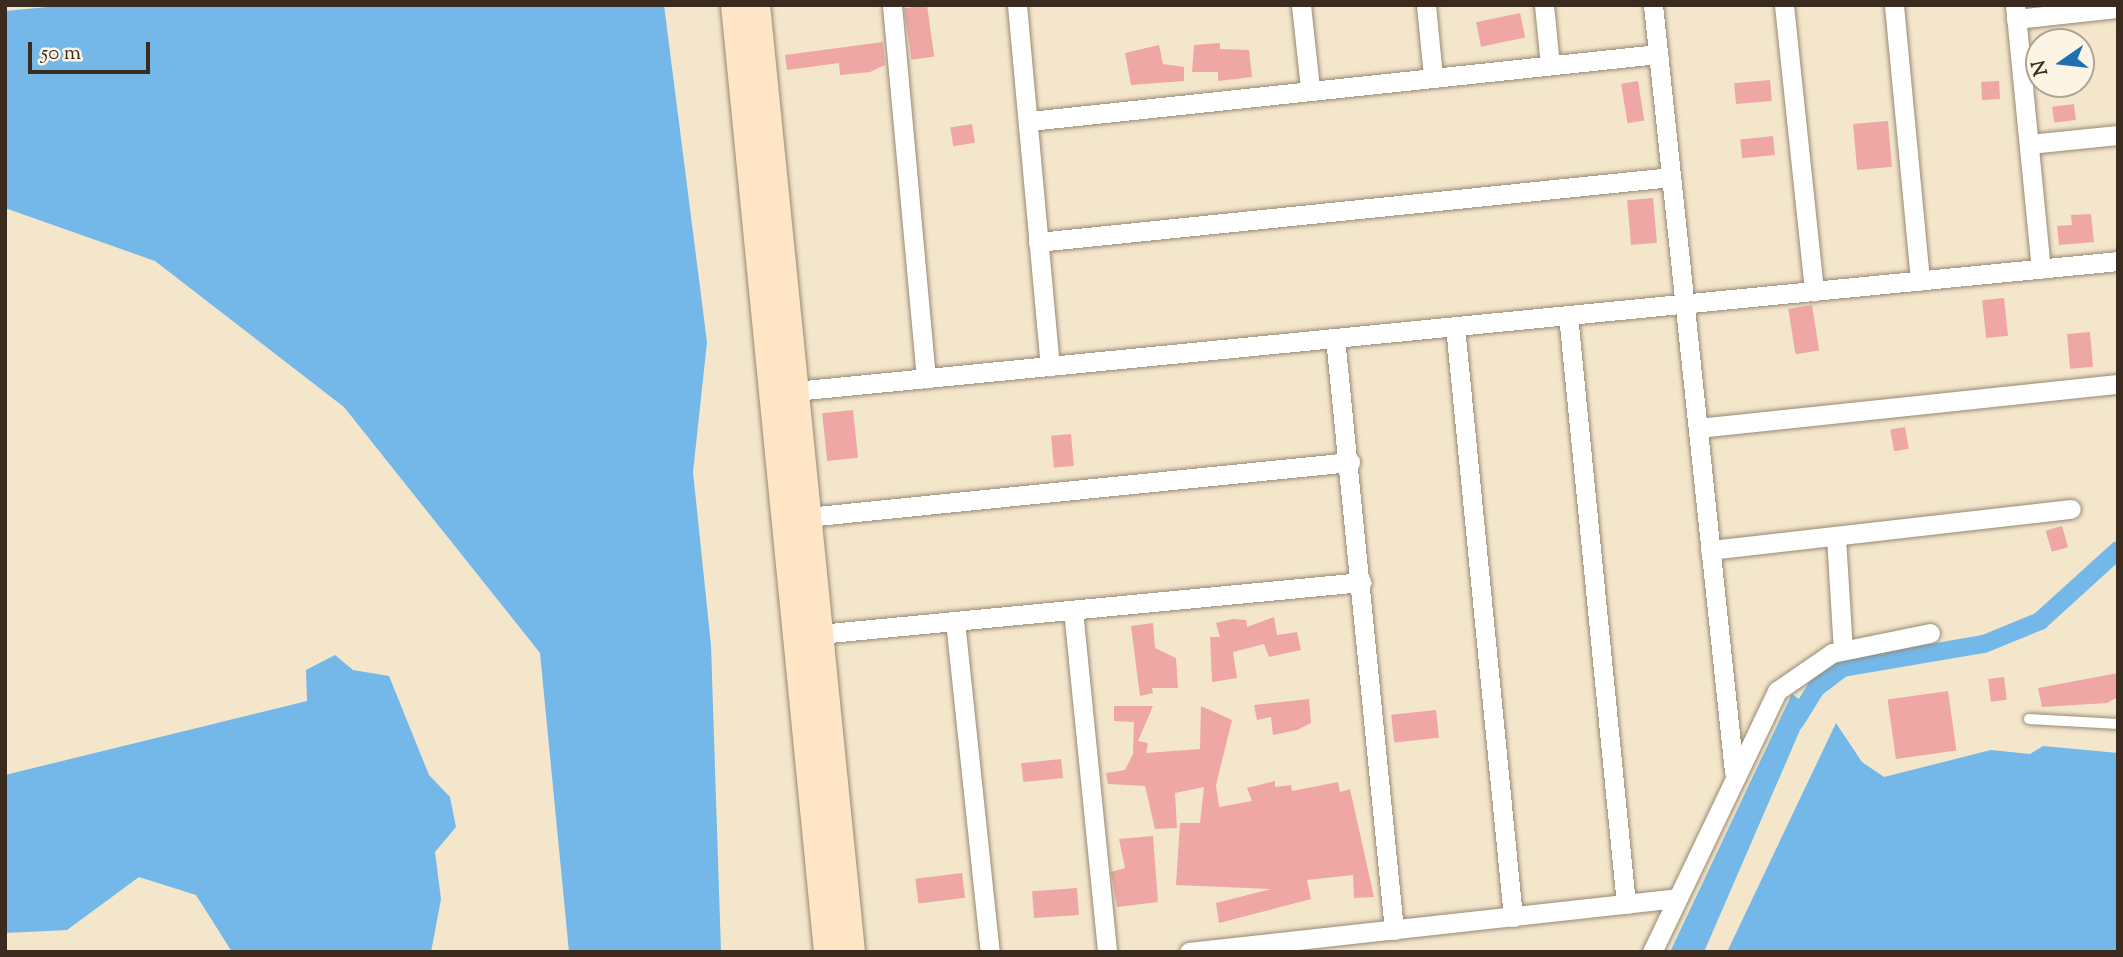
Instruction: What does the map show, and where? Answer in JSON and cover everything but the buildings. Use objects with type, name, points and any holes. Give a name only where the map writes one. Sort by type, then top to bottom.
[{"type":"street","points":[[735,5],[828,952]]},
{"type":"street","points":[[756,5],[852,952]]},
{"type":"street","points":[[892,5],[926,378]]},
{"type":"street","points":[[1017,5],[1030,121],[1050,366]]},
{"type":"street","points":[[1301,5],[1310,88]]},
{"type":"street","points":[[1426,5],[1433,77]]},
{"type":"street","points":[[1544,5],[1550,65]]},
{"type":"street","points":[[1653,5],[1734,772]]},
{"type":"street","points":[[1784,5],[1814,291]]},
{"type":"street","points":[[1894,5],[1920,281]]},
{"type":"street","points":[[2041,269],[2015,12],[2118,8]]},
{"type":"street","points":[[1030,121],[1310,88],[1658,54]]},
{"type":"street","points":[[2029,144],[2118,135]]},
{"type":"street","points":[[1038,242],[1671,177]]},
{"type":"street","points":[[795,391],[2118,261]]},
{"type":"street","points":[[1568,315],[1626,904]]},
{"type":"street","points":[[1455,327],[1513,917]]},
{"type":"street","points":[[1335,338],[1362,582],[1394,930]]},
{"type":"street","points":[[1698,429],[2118,384]]},
{"type":"street","points":[[807,517],[1350,462]]},
{"type":"street","points":[[1710,550],[2071,509]]},
{"type":"street","points":[[1836,537],[1843,650]]},
{"type":"street","points":[[819,634],[1362,582]]},
{"type":"street","points":[[1073,610],[1107,952]]},
{"type":"street","points":[[955,621],[990,952]]},
{"type":"street","points":[[1652,952],[1672,899],[1777,691],[1808,666],[1843,650],[1930,633]]},
{"type":"street","points":[[1189,952],[1672,899]]},
{"type":"lane","points":[[2029,719],[2118,724]]},
{"type":"water","points":[[69,5],[664,5],[707,342],[693,472],[711,645],[721,952],[569,952],[540,653],[344,407],[155,261],[5,208],[5,11]]},
{"type":"water","points":[[335,655],[353,670],[389,676],[429,775],[450,797],[456,827],[435,852],[441,899],[431,952],[232,952],[196,895],[139,877],[67,930],[5,933],[5,775],[307,701],[306,670]]},
{"type":"water","points":[[1792,694],[1810,707],[1704,952],[1670,952]]},
{"type":"water","points":[[1836,723],[1862,762],[1884,777],[1991,750],[2030,754],[2043,746],[2118,753],[2118,952],[1727,952]]},
{"type":"waterway","points":[[1795,722],[1816,688],[1843,668],[1984,644],[2040,621],[2118,550]]}]
